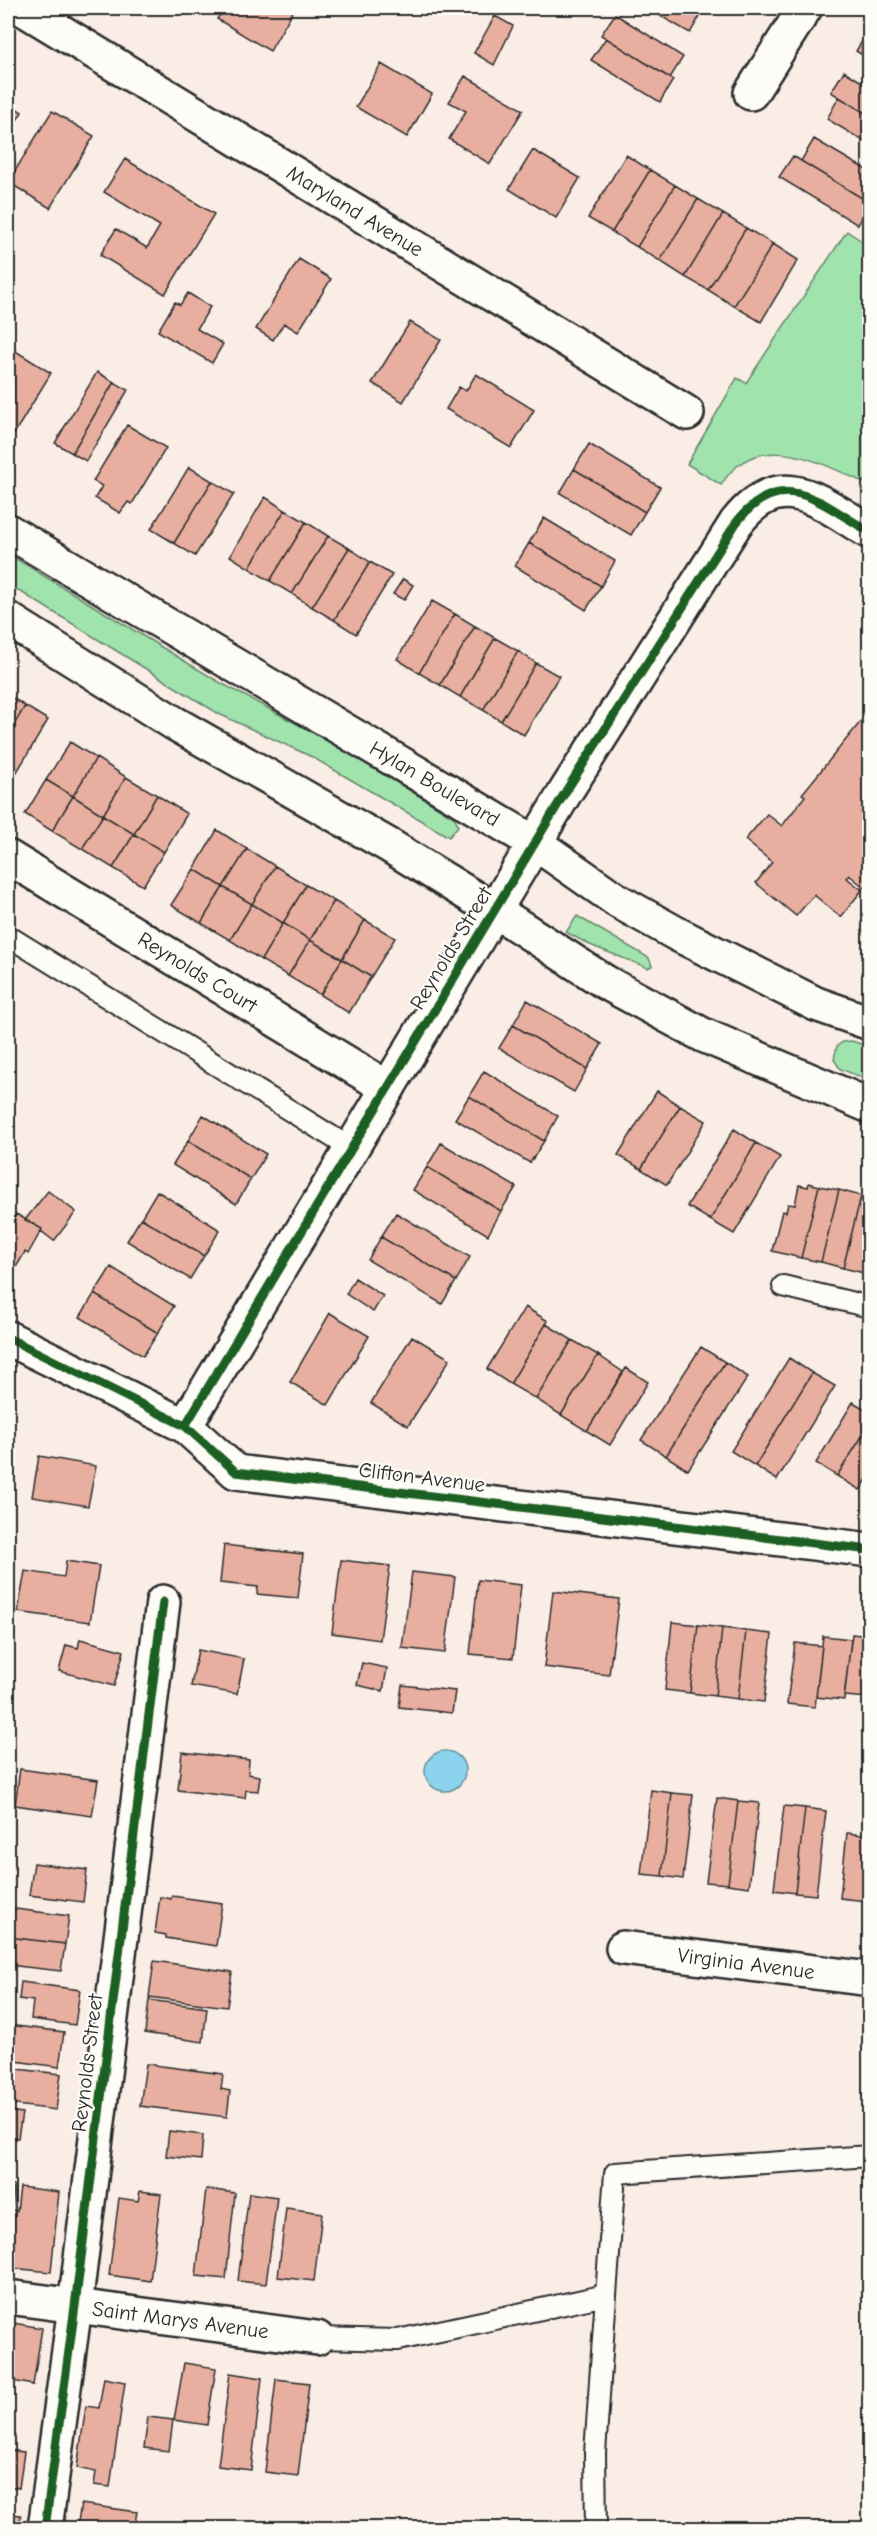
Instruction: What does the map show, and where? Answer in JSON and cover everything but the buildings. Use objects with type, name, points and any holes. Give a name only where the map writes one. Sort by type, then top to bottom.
[{"type":"street","name":"Maryland Avenue","points":[[22,8],[687,413]]},
{"type":"street","points":[[751,93],[805,8]]},
{"type":"street","name":"Reynolds Street","points":[[185,1426],[494,910],[736,523],[747,509],[761,498],[782,492],[802,492],[870,532]]},
{"type":"street","name":"Hylan Boulevard","points":[[8,531],[535,843],[618,901],[677,934],[816,1004],[870,1023]]},
{"type":"street","points":[[8,619],[174,723],[390,846],[605,982],[703,1035],[870,1106]]},
{"type":"street","name":"Reynolds Court","points":[[8,857],[388,1088]]},
{"type":"street","name":"Clifton Avenue","points":[[8,1338],[185,1426],[236,1472],[870,1550]]},
{"type":"street","name":"Reynolds Street","points":[[45,2529],[163,1602]]},
{"type":"street","name":"Virginia Avenue","points":[[622,1948],[870,1979]]},
{"type":"street","name":"Saint Marys Avenue","points":[[8,2297],[317,2338]]},
{"type":"lane","points":[[8,936],[352,1149]]},
{"type":"lane","points":[[783,1286],[870,1307]]},
{"type":"lane","points":[[596,2529],[595,2453],[615,2173],[870,2156]]},
{"type":"lane","points":[[317,2338],[398,2340],[606,2295]]},
{"type":"green space","points":[[847,231],[869,246],[869,475],[865,483],[809,459],[789,454],[770,453],[752,457],[736,467],[721,485],[687,464],[737,378],[746,383]]},
{"type":"green space","points":[[8,554],[219,682],[334,744],[455,818],[458,826],[449,837],[312,757],[219,714],[8,584]]},
{"type":"green space","points":[[577,916],[649,958],[652,966],[648,968],[590,945],[566,932]]},
{"type":"green space","points":[[852,1041],[869,1047],[869,1080],[840,1069],[834,1059],[837,1046],[843,1042]]},
{"type":"water","points":[[445,1751],[453,1752],[459,1757],[464,1763],[464,1779],[459,1785],[453,1790],[445,1791],[437,1790],[431,1785],[426,1779],[425,1771],[426,1763],[431,1757],[437,1752]]},
{"type":"cycle path","points":[[185,1426],[566,791],[736,523],[753,505],[769,495],[785,492],[801,494],[818,501],[870,532]]},
{"type":"cycle path","points":[[8,1338],[185,1426],[236,1472],[870,1550]]},
{"type":"cycle path","points":[[45,2528],[163,1602]]}]
